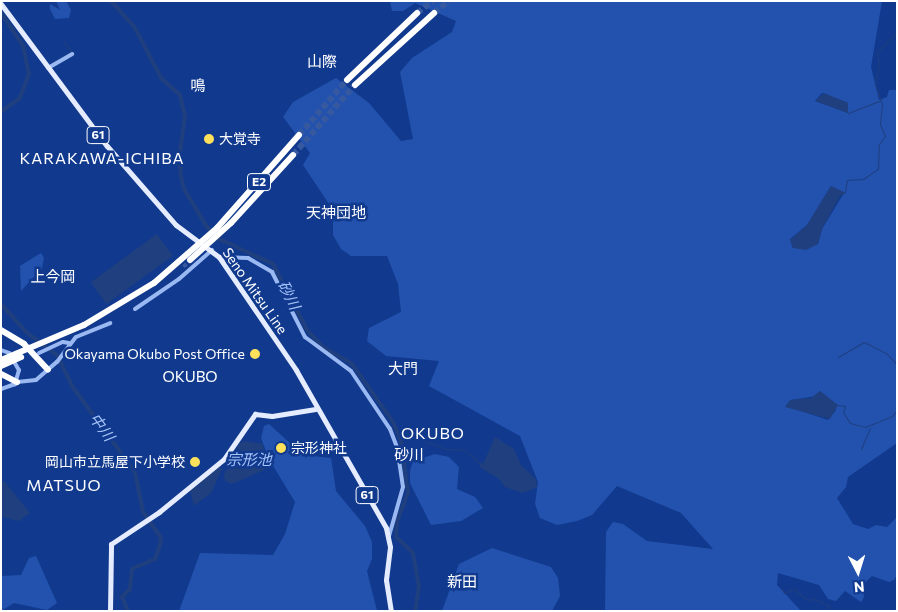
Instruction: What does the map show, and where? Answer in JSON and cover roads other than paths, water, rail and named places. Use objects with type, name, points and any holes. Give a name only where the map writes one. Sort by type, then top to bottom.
[{"type":"highway","points":[[355,85],[390,50],[434,12]]},
{"type":"highway","points":[[349,78],[417,13]]},
{"type":"highway","name":"E2","points":[[220,230],[299,135]]},
{"type":"highway","name":"E2","points":[[1,360],[10,360],[23,356],[109,314],[156,286],[220,230],[293,155]]},
{"type":"highway","name":"E2","points":[[1,365],[109,314]]},
{"type":"highway","points":[[1,331],[48,370]]},
{"type":"highway","points":[[1,375],[16,382]]},
{"type":"main road","name":"Seno Mitsu Line","points":[[1,4],[107,146],[176,225],[219,257],[296,370],[316,409],[386,528],[388,538],[386,580],[391,611]]},
{"type":"main road","points":[[110,611],[110,545],[147,519],[226,456],[255,414],[272,416],[316,409]]},
{"type":"street","points":[[48,69],[72,54]]},
{"type":"street","points":[[135,309],[212,250]]},
{"type":"street","points":[[219,257],[248,258],[272,272],[305,337],[351,371],[390,429],[397,447],[403,488],[388,538]]},
{"type":"street","points":[[39,353],[69,343],[91,329],[110,323]]},
{"type":"street","points":[[1,389],[16,382],[31,382],[58,360],[69,343]]},
{"type":"street","points":[[1,350],[6,350],[17,364],[16,382]]},
{"type":"water","points":[[824,93],[848,103],[848,113],[815,101]]},
{"type":"water","points":[[831,186],[846,193],[840,196],[822,229],[818,244],[806,250],[793,248],[790,240],[807,225]]},
{"type":"water","points":[[157,234],[173,256],[107,304],[91,282]]},
{"type":"water","points":[[820,391],[838,405],[830,419],[785,407],[790,400],[811,398]]},
{"type":"water","points":[[495,437],[514,449],[521,465],[536,479],[537,487],[523,493],[505,487],[499,479],[481,468],[477,460],[483,464]]},
{"type":"water","name":"宗形池","points":[[244,441],[263,444],[264,454],[273,466],[232,484],[225,481],[224,475],[239,444]]},
{"type":"water","points":[[218,465],[222,469],[211,493],[194,506],[190,490]]},
{"type":"water","points":[[4,481],[30,513],[19,521],[1,517],[1,482]]},
{"type":"waterway","name":"砂川","points":[[111,1],[135,28],[161,78],[180,95],[185,116],[180,152],[181,176],[184,189],[207,227],[219,239],[273,264],[307,330],[323,347],[352,364],[393,422],[401,441],[408,493],[397,522],[396,537],[413,553],[419,586],[415,611]]},
{"type":"waterway","name":"中川","points":[[1,13],[23,46],[29,74],[20,98],[1,112]]},
{"type":"waterway","points":[[845,192],[847,180],[863,179],[878,169],[879,144],[885,136],[880,124],[882,104],[875,84],[879,65],[877,52],[897,32]]},
{"type":"waterway","points":[[64,42],[72,52]]},
{"type":"waterway","points":[[848,113],[880,101]]},
{"type":"waterway","name":"中川","points":[[1,304],[26,332],[57,355],[72,386],[135,472],[143,512],[160,536],[161,542],[155,559],[132,569],[130,589],[122,597],[128,611]]},
{"type":"waterway","points":[[838,357],[864,342],[886,353],[897,365]]},
{"type":"waterway","points":[[836,405],[845,406],[843,412],[850,423],[865,427],[892,416],[897,410]]},
{"type":"waterway","points":[[861,449],[870,428]]},
{"type":"waterway","points":[[401,440],[417,438],[446,449],[465,450],[477,461]]},
{"type":"waterway","points":[[782,589],[784,593],[794,589],[807,600],[815,599],[829,606],[830,611]]},
{"type":"tunnel","points":[[417,13],[433,1]]},
{"type":"tunnel","points":[[434,13],[449,1]]},
{"type":"tunnel","points":[[299,135],[347,80]]},
{"type":"tunnel","points":[[293,155],[355,85]]},
{"type":"tunnel","points":[[180,259],[187,268]]},
{"type":"place","name":"大覚寺","points":[[209,139]]},
{"type":"place","name":"Okayama Okubo Post Office","points":[[255,354]]},
{"type":"place","name":"宗形神社","points":[[281,448]]},
{"type":"place","name":"岡山市立馬屋下小学校","points":[[195,462]]},
{"type":"district","name":"山際","points":[[322,62]]},
{"type":"district","name":"鳴","points":[[198,86]]},
{"type":"district","name":"KARAKAWA-ICHIBA","points":[[102,158]]},
{"type":"district","name":"天神団地","points":[[336,213]]},
{"type":"district","name":"上今岡","points":[[53,277]]},
{"type":"district","name":"大門","points":[[403,369]]},
{"type":"district","name":"OKUBO","points":[[190,377]]},
{"type":"district","name":"OKUBO","points":[[433,433]]},
{"type":"district","name":"砂川","points":[[409,455]]},
{"type":"district","name":"MATSUO","points":[[64,485]]},
{"type":"district","name":"新田","points":[[462,582]]}]
